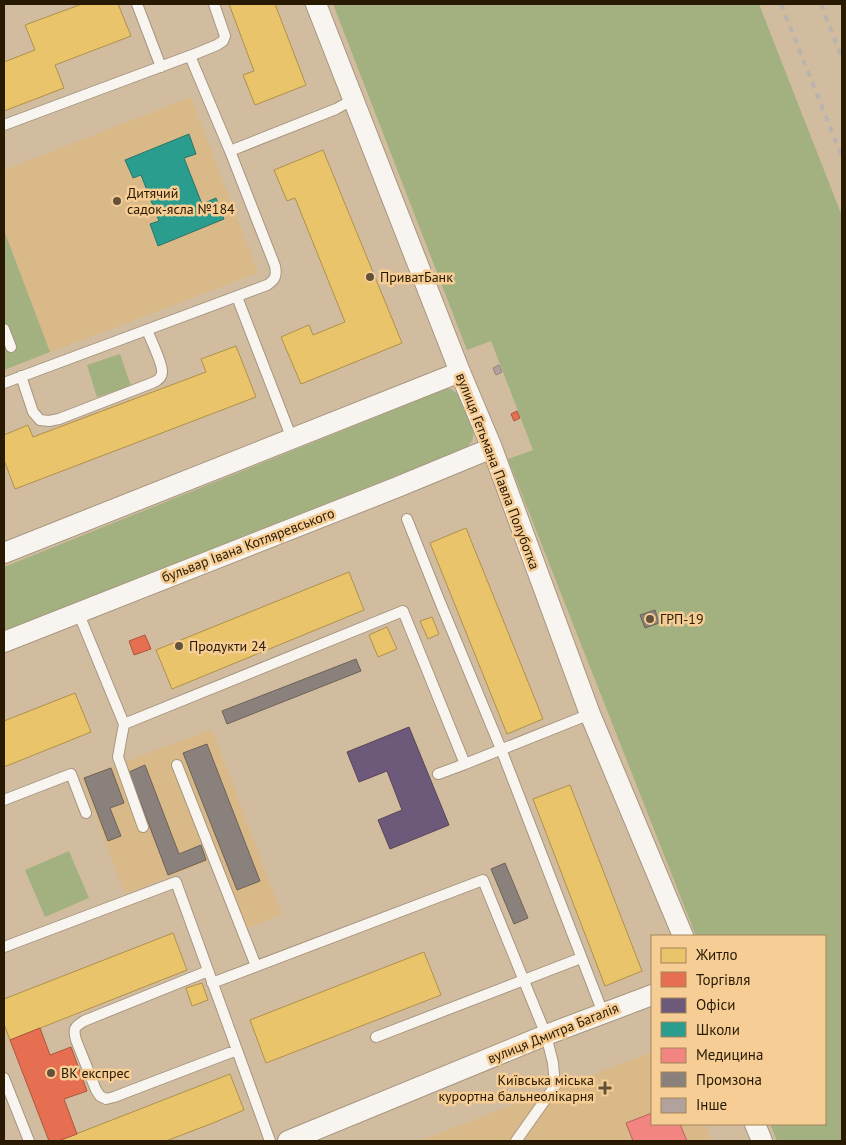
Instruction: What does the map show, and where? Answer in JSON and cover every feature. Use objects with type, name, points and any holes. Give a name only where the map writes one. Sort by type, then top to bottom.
[{"type":"street","name":"вулиця Гетьмана Павла Полуботка","points":[[316,4],[460,372],[492,448],[590,714],[683,935]]},
{"type":"street","points":[[4,551],[460,372]]},
{"type":"street","name":"бульвар Івана Котляревського","points":[[4,642],[492,448]]},
{"type":"street","name":"вулиця Дмитра Багалія","points":[[288,1141],[546,1035],[651,995]]},
{"type":"street","points":[[756,1125],[762,1141]]},
{"type":"lane","points":[[137,4],[160,67]]},
{"type":"lane","points":[[4,126],[223,41],[225,36],[214,4]]},
{"type":"lane","points":[[4,382],[267,286],[274,281],[276,274],[275,266],[191,55]]},
{"type":"lane","points":[[230,151],[354,99]]},
{"type":"lane","points":[[237,297],[292,439]]},
{"type":"lane","points":[[4,329],[11,347]]},
{"type":"lane","points":[[21,376],[33,412],[40,420],[59,419],[160,379],[162,372],[161,364],[147,330]]},
{"type":"lane","points":[[408,519],[603,1013]]},
{"type":"lane","points":[[124,724],[403,611],[465,764]]},
{"type":"lane","points":[[78,612],[124,724],[118,757],[143,827]]},
{"type":"lane","points":[[438,774],[590,714]]},
{"type":"lane","points":[[177,765],[256,966]]},
{"type":"lane","points":[[4,800],[71,774],[86,813]]},
{"type":"lane","points":[[212,983],[484,880],[546,1035],[553,1063],[555,1086],[516,1141]]},
{"type":"lane","points":[[4,947],[176,882],[270,1141]]},
{"type":"lane","points":[[376,1036],[581,958]]},
{"type":"lane","points":[[208,971],[84,1021],[76,1026],[74,1032],[76,1040],[96,1090],[100,1096],[106,1099],[237,1050]]},
{"type":"lane","points":[[4,1078],[8,1102],[29,1141]]},
{"type":"shaded area","name":"Дитячий садок-ясла №184","points":[[191,97],[258,273],[50,352],[4,230],[4,170]]},
{"type":"shaded area","points":[[212,729],[282,915],[237,932],[209,861],[125,894],[81,778]]},
{"type":"shaded area","name":"Київська міська курортна бальнеолікарня","points":[[651,1052],[651,1125],[705,1125],[712,1141],[419,1141]]},
{"type":"green space","points":[[333,4],[759,4],[842,216],[842,1141],[777,1141],[770,1125],[826,1125],[826,935],[696,935],[508,459],[533,450],[491,341],[467,350]]},
{"type":"green space","points":[[4,230],[50,352],[4,370]]},
{"type":"green space","points":[[120,354],[131,386],[97,397],[87,365]]},
{"type":"green space","points":[[446,389],[451,389],[460,395],[474,431],[472,441],[466,448],[4,631],[4,567]]},
{"type":"green space","points":[[69,851],[89,898],[45,917],[25,870]]},
{"type":"building: Житло","points":[[82,4],[118,4],[131,36],[55,65],[64,88],[4,111],[4,62],[35,50],[25,25]]},
{"type":"building: Житло","points":[[229,4],[275,4],[306,85],[255,105],[243,75],[254,71]]},
{"type":"building: Житло","points":[[323,150],[402,343],[301,384],[281,337],[309,325],[313,335],[345,322],[295,198],[287,201],[274,170]]},
{"type":"building: Житло","points":[[236,346],[256,397],[15,489],[4,460],[4,435],[28,425],[33,437],[206,372],[201,359]]},
{"type":"building: Житло","points":[[466,528],[543,719],[507,734],[430,543]]},
{"type":"building: Житло","points":[[349,572],[364,610],[172,689],[156,650]]},
{"type":"building: Житло","points":[[432,617],[439,634],[428,639],[420,621]]},
{"type":"building: Житло","points":[[387,627],[397,649],[378,657],[369,635]]},
{"type":"building: Житло","points":[[75,693],[91,732],[4,767],[4,721]]},
{"type":"building: Житло","points":[[570,785],[642,971],[605,986],[533,799]]},
{"type":"building: Житло","points":[[173,933],[187,970],[10,1040],[4,1024],[4,999]]},
{"type":"building: Житло","points":[[424,952],[441,995],[266,1063],[250,1020]]},
{"type":"building: Житло","points":[[202,983],[208,1000],[192,1006],[186,988]]},
{"type":"building: Житло","points":[[230,1074],[244,1110],[213,1123],[166,1141],[58,1141]]},
{"type":"building: Торгівля","points":[[517,411],[520,418],[514,421],[511,414]]},
{"type":"building: Торгівля","points":[[145,635],[151,649],[134,655],[129,641]]},
{"type":"building: Торгівля","name":"ВК експрес","points":[[40,1028],[50,1055],[71,1047],[87,1091],[64,1099],[77,1134],[58,1141],[49,1141],[10,1040]]},
{"type":"building: Офіси","points":[[409,727],[449,825],[390,849],[378,820],[402,810],[387,771],[359,782],[347,752]]},
{"type":"building: Школи","points":[[189,134],[196,154],[184,158],[202,204],[216,198],[224,219],[158,246],[150,224],[159,221],[141,175],[133,178],[125,160]]},
{"type":"building: Медицина","points":[[651,1113],[651,1125],[680,1125],[687,1141],[633,1141],[626,1123]]},
{"type":"building: Промзона","name":"ГРП-19","points":[[655,610],[659,623],[645,628],[640,615]]},
{"type":"building: Промзона","points":[[356,659],[361,671],[227,724],[222,711]]},
{"type":"building: Промзона","points":[[207,744],[260,881],[237,890],[183,753]]},
{"type":"building: Промзона","points":[[145,765],[179,854],[201,845],[206,860],[168,875],[129,772]]},
{"type":"building: Промзона","points":[[111,768],[124,803],[110,808],[121,836],[108,841],[84,778]]},
{"type":"building: Промзона","points":[[505,863],[528,918],[514,924],[491,869]]},
{"type":"building: Інше","points":[[499,365],[502,372],[496,375],[493,368]]},
{"type":"railway","points":[[781,4],[842,157]]},
{"type":"railway","points":[[821,4],[842,59]]},
{"type":"place","name":"Дитячий садок-ясла №184","points":[[117,201]]},
{"type":"place","name":"ПриватБанк","points":[[370,277]]},
{"type":"place","name":"ГРП-19","points":[[650,619]]},
{"type":"place","name":"Продукти 24","points":[[179,646]]},
{"type":"place","name":"ВК експрес","points":[[51,1073]]},
{"type":"place","name":"Київська міська курортна бальнеолікарня","points":[[605,1088]]}]
